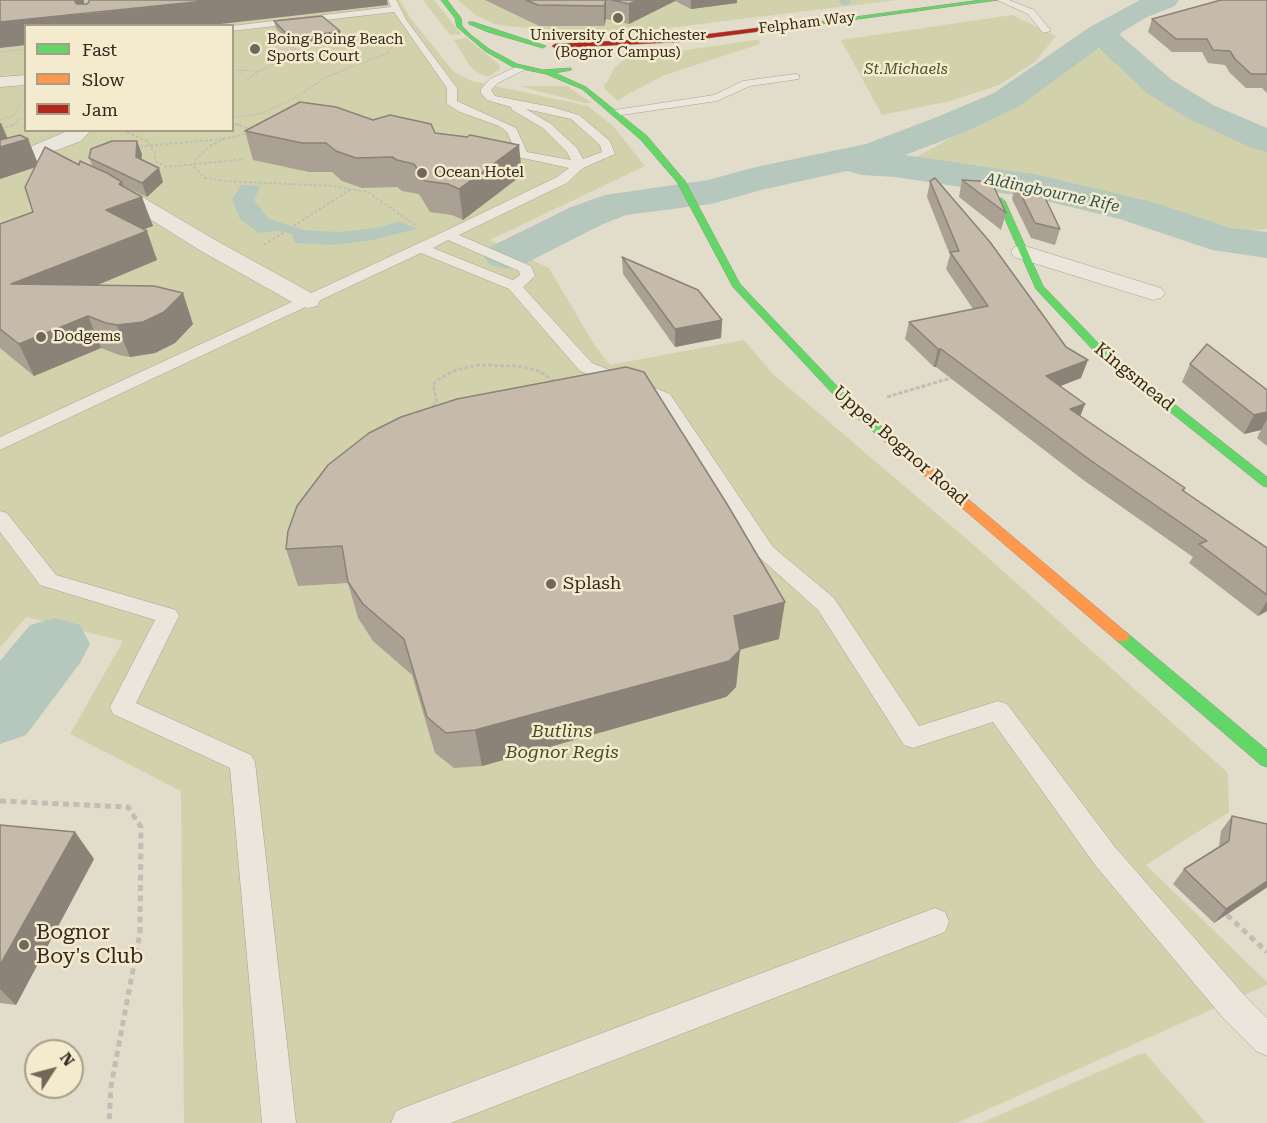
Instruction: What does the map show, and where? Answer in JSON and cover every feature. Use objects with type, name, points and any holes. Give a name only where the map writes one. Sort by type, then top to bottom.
[{"type":"street","points":[[444,0],[458,18],[490,31],[549,46],[578,50],[587,63],[587,81],[584,88]]},
{"type":"street","name":"Felpham Way","points":[[937,6],[968,0]]},
{"type":"street","name":"Felpham Way","points":[[549,46],[677,40],[995,0]]},
{"type":"street","points":[[458,18],[459,26],[487,50],[515,65],[548,72]]},
{"type":"street","name":"Felpham Way","points":[[548,72],[570,69],[677,40]]},
{"type":"street","points":[[515,65],[510,57],[515,52],[549,46]]},
{"type":"street","name":"Upper Bognor Road","points":[[548,72],[584,88],[644,138],[681,181],[736,285],[851,407],[1267,760]]},
{"type":"street","points":[[0,82],[24,80]]},
{"type":"street","points":[[80,132],[74,137],[24,155],[125,195],[209,246],[308,301]]},
{"type":"street","name":"Kingsmead","points":[[1001,201],[1039,287],[1099,350],[1267,483]]},
{"type":"street","points":[[1022,252],[1153,293]]},
{"type":"lane","points":[[1001,0],[1031,12],[1046,31]]},
{"type":"lane","points":[[234,28],[394,5],[452,88],[451,102],[464,110],[503,124],[512,130],[522,154]]},
{"type":"lane","points":[[0,444],[453,233],[562,180],[579,165],[609,154],[606,144],[595,132],[574,117],[552,110],[507,103],[491,98],[486,89],[515,65]]},
{"type":"lane","points":[[615,113],[717,98],[747,83],[795,77]]},
{"type":"lane","points":[[507,103],[547,126],[573,152],[579,165]]},
{"type":"lane","points":[[505,155],[522,154],[579,165]]},
{"type":"lane","points":[[453,233],[526,269],[528,276],[513,286]]},
{"type":"lane","points":[[421,248],[513,286],[586,367],[664,398],[766,552],[826,604],[913,738],[998,711],[1104,856],[1235,1008],[1267,1040]]},
{"type":"lane","points":[[0,518],[48,580],[168,616],[122,707],[242,762],[279,1123]]},
{"type":"lane","points":[[408,1123],[935,922]]},
{"type":"path","points":[[79,2],[96,0]]},
{"type":"path","points":[[234,118],[263,113],[294,98],[326,77],[388,53],[392,49],[393,44],[389,40],[367,33]]},
{"type":"path","points":[[247,80],[300,51],[286,45],[290,43]]},
{"type":"path","points":[[0,52],[24,49]]},
{"type":"path","points":[[234,69],[260,71]]},
{"type":"path","points":[[0,120],[14,115],[21,101],[24,100]]},
{"type":"path","points":[[0,129],[14,125],[19,119],[24,118]]},
{"type":"path","points":[[129,148],[224,139],[255,132],[248,127],[234,124]]},
{"type":"path","points":[[127,132],[151,145],[155,153],[154,158],[160,165],[178,168],[245,159]]},
{"type":"path","points":[[194,166],[201,153],[224,139]]},
{"type":"path","points":[[194,166],[200,175],[214,180],[352,188],[373,194],[412,224],[453,233]]},
{"type":"path","points":[[280,235],[352,188]]},
{"type":"path","points":[[437,402],[434,385],[437,380],[456,370],[478,365],[518,366],[538,371],[554,381],[557,389]]},
{"type":"path","points":[[905,392],[958,376]]},
{"type":"path","points":[[437,402],[446,403]]},
{"type":"path","points":[[426,413],[437,402]]},
{"type":"path","points":[[3,801],[128,807],[141,826],[140,933],[111,1086],[109,1123]]},
{"type":"path","points":[[1227,915],[1267,952]]},
{"type":"green space","name":"Butlins Bognor Regis","points":[[0,0],[400,0],[411,19],[454,72],[472,81],[588,106],[613,126],[645,166],[490,240],[549,268],[595,346],[610,365],[744,340],[773,374],[984,554],[1228,773],[1229,812],[1146,865],[1267,982],[1267,985],[957,1123],[184,1123],[181,791],[70,734],[123,641],[26,617],[0,648]]},
{"type":"green space","points":[[423,0],[434,0],[461,34],[450,35]]},
{"type":"green space","name":"University of Chichester (Bognor Campus)","points":[[458,0],[897,0],[594,37],[569,32],[497,25],[475,15]]},
{"type":"green space","name":"St.Michaels","points":[[1012,15],[1056,36],[1035,62],[999,85],[950,101],[882,115],[841,40]]},
{"type":"green space","points":[[466,38],[499,64],[500,69],[488,77],[478,73],[470,66],[454,40]]},
{"type":"green space","points":[[761,41],[757,45],[665,75],[618,101],[605,89],[604,84],[607,83],[614,68],[625,59]]},
{"type":"green space","points":[[1103,48],[1163,99],[1267,148],[1267,229],[1246,231],[1138,198],[1072,183],[912,159],[1013,105],[1092,51]]},
{"type":"green space","points":[[519,86],[567,86],[592,103],[584,103]]},
{"type":"green space","points":[[1145,1053],[1206,1123],[981,1123],[1135,1056]]},
{"type":"shaded area","points":[[241,185],[260,186],[254,200],[269,219],[304,230],[340,232],[381,227],[399,221],[417,229],[372,240],[334,245],[294,243],[292,234],[279,231],[259,233],[240,219],[232,200]]},
{"type":"building","points":[[0,0],[75,0],[77,4],[87,4],[89,0],[214,0],[0,22]]},
{"type":"building","points":[[526,0],[606,0],[604,6],[538,5]]},
{"type":"building","points":[[612,0],[637,0],[629,4]]},
{"type":"building","points":[[1221,0],[1267,0],[1267,74],[1251,74],[1230,51],[1213,50],[1207,39],[1176,39],[1152,19]]},
{"type":"building","points":[[322,16],[340,31],[292,39],[274,21]]},
{"type":"building","points":[[300,102],[336,107],[373,120],[390,115],[431,124],[435,133],[467,137],[470,135],[519,145],[459,189],[448,184],[425,181],[414,164],[392,157],[356,158],[336,151],[326,143],[302,143],[245,131]]},
{"type":"building","points":[[20,135],[28,139],[0,147],[0,140]]},
{"type":"building","points":[[112,141],[137,141],[136,157],[159,168],[142,183],[89,158],[91,149]]},
{"type":"building","points":[[45,147],[79,165],[80,161],[107,173],[122,182],[119,184],[142,197],[106,210],[147,231],[11,284],[154,286],[183,293],[164,312],[143,322],[117,325],[88,316],[19,344],[0,329],[0,224],[33,212],[25,187]]},
{"type":"building","points":[[935,178],[990,242],[1066,347],[1088,360],[1046,376],[1085,404],[1070,409],[1267,548],[1267,595],[1199,544],[1207,541],[1090,460],[938,349],[909,322],[988,306],[950,252],[959,251],[930,181]]},
{"type":"building","points":[[962,180],[995,182],[993,185],[1006,213]]},
{"type":"building","points":[[1016,184],[1039,185],[1060,229],[1035,223]]},
{"type":"building","points":[[622,257],[698,290],[722,320],[675,329]]},
{"type":"building","points":[[1207,344],[1267,390],[1267,412],[1254,415],[1190,364]]},
{"type":"building","name":"Splash","points":[[626,367],[644,372],[785,602],[734,616],[740,650],[729,661],[475,730],[446,733],[427,717],[404,639],[363,604],[348,582],[342,546],[286,549],[288,531],[297,506],[328,465],[369,433],[401,417],[457,399]]},
{"type":"building","points":[[1232,816],[1267,824],[1267,881],[1226,909],[1184,869],[1229,841]]},
{"type":"building","points":[[0,825],[75,832],[0,965]]},
{"type":"waterway","name":"Aldingbourne Rife","points":[[1100,33],[1137,11],[1165,0]]},
{"type":"waterway","name":"Aldingbourne Rife","points":[[506,256],[586,216],[619,204],[711,192],[756,179],[876,153],[950,125],[1006,100],[1100,33]]},
{"type":"waterway","name":"Aldingbourne Rife","points":[[1100,33],[1160,87],[1201,112],[1267,141]]},
{"type":"waterway","name":"Aldingbourne Rife","points":[[862,164],[895,165],[1034,186],[1134,210],[1227,241],[1267,245]]},
{"type":"waterway","name":"Aldingbourne Rife","points":[[0,714],[55,644]]},
{"type":"traffic: fast","points":[[444,0],[458,18],[459,26],[469,36],[487,50],[515,66],[543,72],[569,69]]},
{"type":"traffic: fast","points":[[806,24],[995,0]]},
{"type":"traffic: fast","points":[[471,23],[490,31],[543,46]]},
{"type":"traffic: fast","points":[[548,72],[584,88],[644,138],[681,181],[736,285],[851,407],[888,438]]},
{"type":"traffic: fast","points":[[1001,201],[1039,287],[1099,350],[1267,483]]},
{"type":"traffic: fast","points":[[1122,637],[1267,760]]},
{"type":"traffic: slow","points":[[888,438],[1122,637]]},
{"type":"traffic: jam","points":[[555,46],[677,40],[806,24]]},
{"type":"place","name":"University of Chichester (Bognor Campus)","points":[[618,18]]},
{"type":"place","name":"Boing Boing Beach Sports Court","points":[[255,49]]},
{"type":"place","name":"Ocean Hotel","points":[[422,173]]},
{"type":"place","name":"Dodgems","points":[[41,337]]},
{"type":"place","name":"Splash","points":[[551,584]]},
{"type":"place","name":"Bognor Boy's Club","points":[[24,945]]}]
